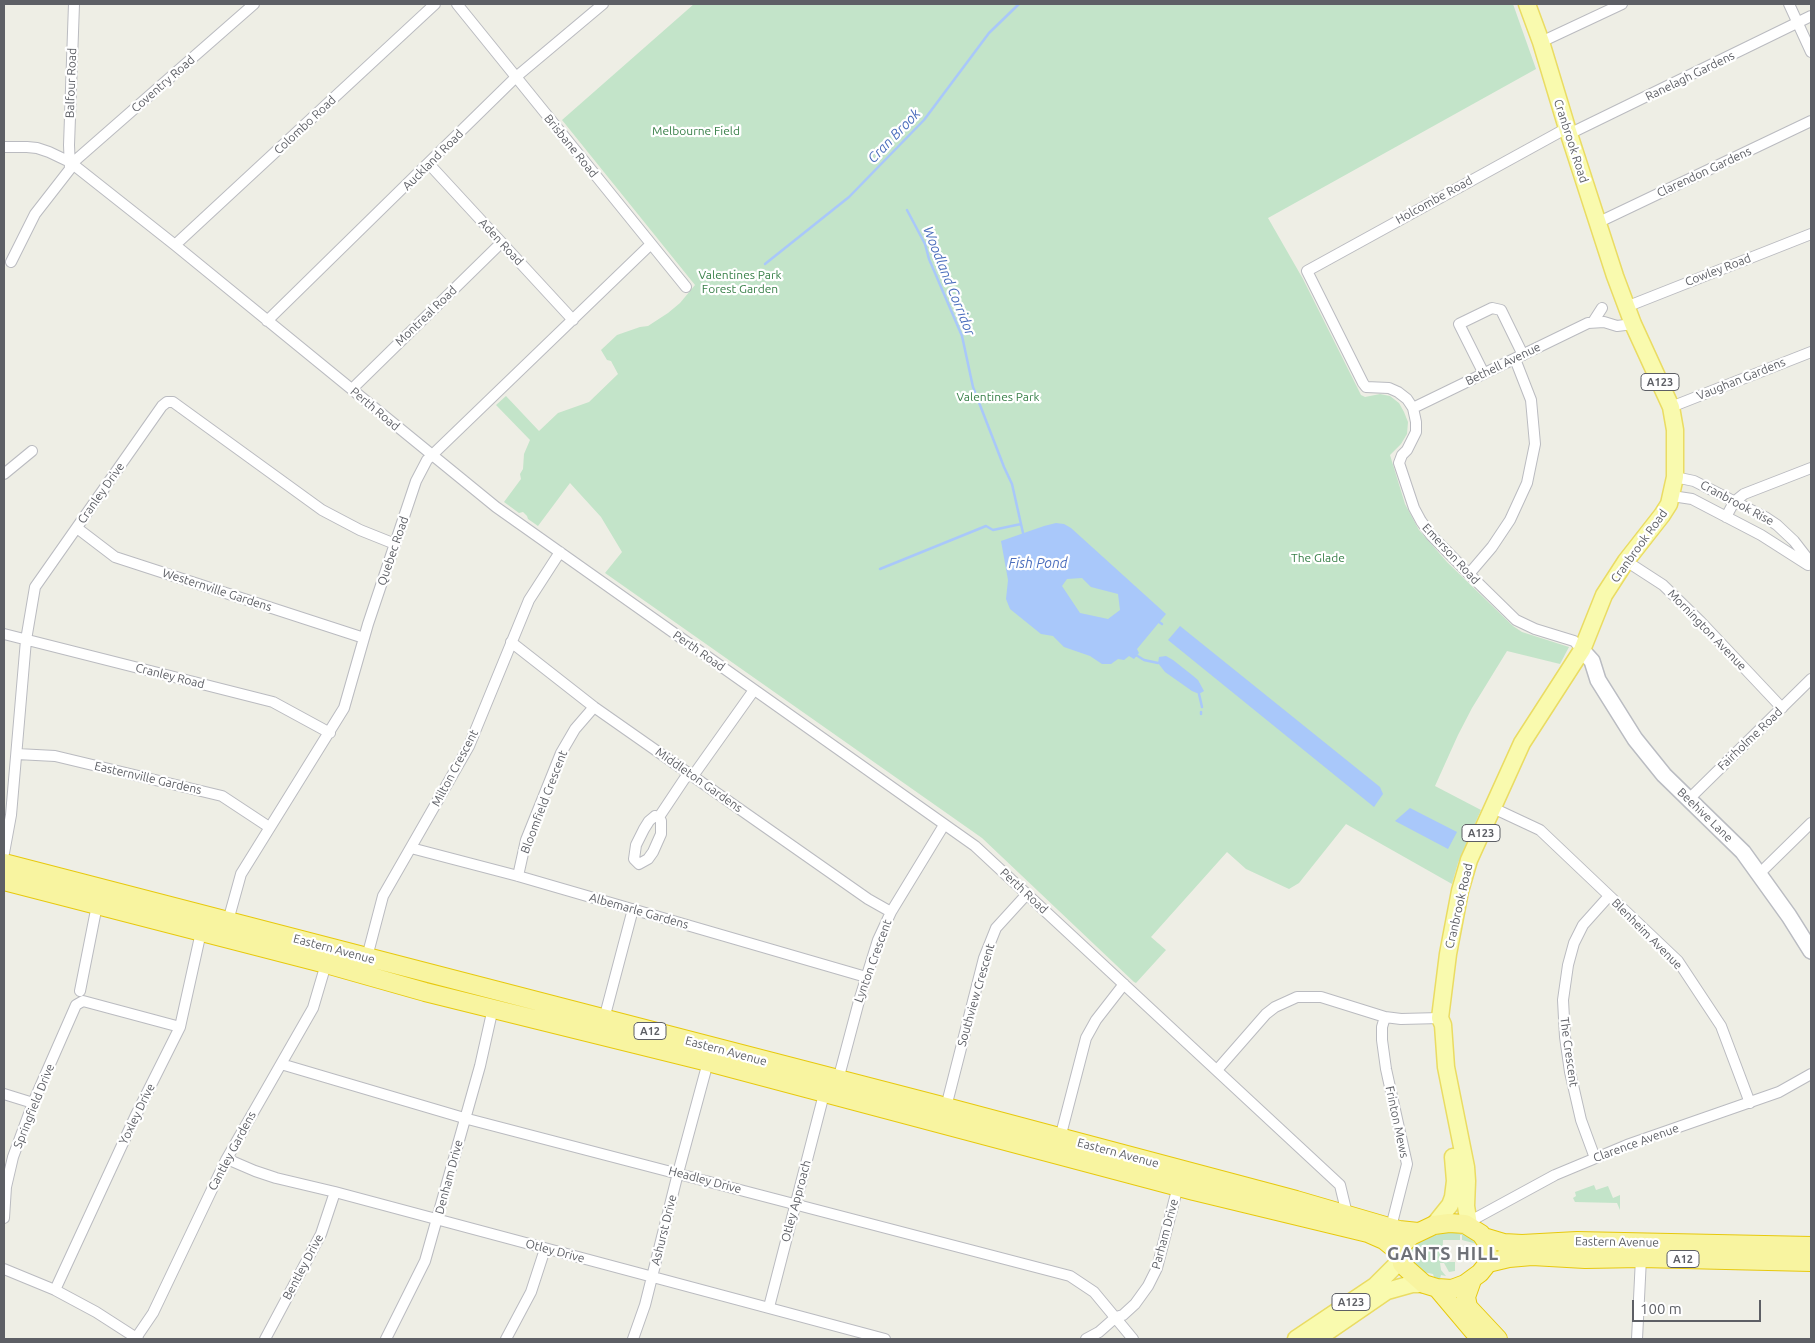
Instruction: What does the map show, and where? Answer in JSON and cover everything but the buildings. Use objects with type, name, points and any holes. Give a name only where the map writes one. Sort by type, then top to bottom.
[{"type":"highway","name":"Eastern Avenue","points":[[4,863],[946,1107],[1391,1227],[1418,1232]]},
{"type":"highway","name":"Eastern Avenue","points":[[4,880],[326,964],[425,992],[708,1062],[1178,1186],[1376,1235],[1392,1245],[1400,1256]]},
{"type":"highway","points":[[1418,1232],[1434,1225],[1449,1223],[1468,1224]]},
{"type":"highway","name":"A12","points":[[1468,1224],[1484,1237]]},
{"type":"highway","name":"A123","points":[[1400,1256],[1401,1248],[1407,1239],[1418,1232]]},
{"type":"highway","name":"Eastern Avenue","points":[[1484,1237],[1504,1243],[1522,1244],[1577,1241],[1811,1246]]},
{"type":"highway","points":[[1430,1286],[1452,1289],[1472,1280],[1488,1263],[1488,1249],[1484,1237]]},
{"type":"highway","name":"A12","points":[[1400,1256],[1406,1268],[1430,1286]]},
{"type":"highway","name":"Eastern Avenue","points":[[1488,1263],[1509,1258],[1532,1256],[1586,1259],[1641,1258],[1811,1262]]},
{"type":"highway","points":[[1472,1280],[1466,1297],[1468,1307],[1498,1339]]},
{"type":"highway","points":[[1430,1286],[1480,1339]]},
{"type":"main road","name":"Cranbrook Road","points":[[1468,1224],[1465,1200],[1466,1167],[1446,1067],[1443,1025],[1440,1018],[1448,954],[1460,891],[1470,860],[1522,743],[1582,650],[1604,595],[1626,561],[1662,515],[1672,496],[1675,477],[1675,430],[1672,407],[1626,307],[1597,223],[1541,42],[1527,4]]},
{"type":"main road","name":"Beehive Lane","points":[[1582,650],[1592,661],[1598,680],[1635,739],[1664,775],[1688,800],[1719,827],[1742,852],[1811,951]]},
{"type":"main road","points":[[1572,667],[1598,680]]},
{"type":"main road","name":"Cranbrook Road","points":[[1434,1225],[1454,1197],[1455,1181],[1453,1159],[1436,1068],[1434,1025],[1440,1018]]},
{"type":"main road","name":"A123","points":[[1296,1339],[1375,1286],[1400,1256]]},
{"type":"main road","name":"A123","points":[[1317,1339],[1387,1291],[1403,1286],[1430,1286]]},
{"type":"street","name":"Balfour Road","points":[[70,162],[74,4]]},
{"type":"street","name":"Coventry Road","points":[[70,162],[77,159],[254,4]]},
{"type":"street","name":"Colombo Road","points":[[175,246],[435,4]]},
{"type":"street","name":"Brisbane Road","points":[[457,4],[686,287]]},
{"type":"street","name":"Auckland Road","points":[[267,321],[516,77],[603,4]]},
{"type":"street","points":[[1541,42],[1622,4]]},
{"type":"street","points":[[1789,4],[1811,52]]},
{"type":"street","name":"Ranelagh Gardens","points":[[1568,131],[1798,24],[1811,16]]},
{"type":"street","name":"Clarendon Gardens","points":[[1597,223],[1811,121]]},
{"type":"street","name":"Holcombe Road","points":[[1413,408],[1407,399],[1398,392],[1389,388],[1366,387],[1307,271],[1568,131]]},
{"type":"street","name":"Perth Road","points":[[4,147],[37,148],[70,162],[496,507],[975,846],[1340,1185],[1347,1214]]},
{"type":"street","points":[[10,262],[35,214],[70,170],[70,162]]},
{"type":"street","name":"Aden Road","points":[[429,164],[573,320]]},
{"type":"street","name":"Cowley Road","points":[[1626,307],[1811,234]]},
{"type":"street","name":"Montreal Road","points":[[352,389],[501,243]]},
{"type":"street","name":"Quebec Road","points":[[228,921],[240,874],[344,708],[364,638],[416,481],[427,460],[651,244]]},
{"type":"street","points":[[1469,574],[1492,547],[1510,520],[1527,483],[1535,444],[1531,400],[1519,357],[1501,310],[1492,308],[1459,324],[1484,374]]},
{"type":"street","points":[[1593,322],[1602,308]]},
{"type":"street","points":[[1593,322],[1604,322],[1617,326],[1633,324]]},
{"type":"street","name":"Bethell Avenue","points":[[1413,408],[1593,322]]},
{"type":"street","name":"Vaughan Gardens","points":[[1672,407],[1811,352]]},
{"type":"street","name":"Cranley Drive","points":[[4,853],[12,815],[26,640],[35,587],[162,406],[167,402],[173,402],[322,510],[360,530],[395,544]]},
{"type":"street","name":"Emerson Road","points":[[1413,408],[1416,432],[1407,450],[1402,455],[1400,463],[1414,508],[1421,521],[1469,574],[1516,620],[1535,629],[1574,641],[1582,650]]},
{"type":"street","points":[[4,474],[32,451]]},
{"type":"street","points":[[1726,517],[1734,502],[1744,494],[1811,468]]},
{"type":"street","name":"Cranbrook Rise","points":[[1675,477],[1694,481],[1778,525],[1794,541],[1811,565]]},
{"type":"street","name":"Cranbrook Rise","points":[[1672,496],[1692,499],[1762,534],[1811,565]]},
{"type":"street","name":"Westernville Gardens","points":[[77,528],[115,557],[364,638]]},
{"type":"street","name":"Milton Crescent","points":[[367,957],[384,896],[469,746],[529,600],[560,552]]},
{"type":"street","name":"Mornington Avenue","points":[[1626,561],[1663,585],[1700,621],[1782,708]]},
{"type":"street","name":"Cranley Road","points":[[4,634],[274,702],[330,733]]},
{"type":"street","name":"Middleton Gardens","points":[[511,642],[594,707],[868,899],[891,912]]},
{"type":"street","name":"Fairholme Road","points":[[1688,800],[1811,679]]},
{"type":"street","points":[[659,817],[685,778],[694,773],[754,690]]},
{"type":"street","name":"Bloomfield Crescent","points":[[518,876],[526,840],[561,753],[575,729],[594,707]]},
{"type":"street","name":"Easternville Gardens","points":[[17,754],[55,756],[222,796],[269,828]]},
{"type":"street","name":"Blenheim Avenue","points":[[1493,808],[1540,830],[1678,962],[1721,1026],[1750,1103]]},
{"type":"street","points":[[1759,874],[1811,823]]},
{"type":"street","name":"Lynton Crescent","points":[[838,1080],[878,940],[891,912],[944,825]]},
{"type":"street","name":"Albemarle Gardens","points":[[411,848],[518,876],[866,977]]},
{"type":"street","name":"Southview Crescent","points":[[946,1107],[984,958],[996,928],[1027,894]]},
{"type":"street","name":"The Crescent","points":[[1595,1158],[1582,1120],[1570,1072],[1565,1037],[1563,1000],[1568,965],[1574,943],[1583,925],[1609,896]]},
{"type":"street","name":"Springfield Drive","points":[[4,1218],[9,1171],[33,1103],[81,996],[97,905]]},
{"type":"street","points":[[604,1019],[633,909]]},
{"type":"street","name":"Yoxley Drive","points":[[55,1290],[135,1117],[180,1027],[201,932]]},
{"type":"street","name":"Cantley Gardens","points":[[137,1339],[153,1313],[227,1159],[313,1008],[326,964]]},
{"type":"street","points":[[1060,1138],[1086,1038],[1096,1020],[1124,984]]},
{"type":"street","points":[[81,996],[180,1027]]},
{"type":"street","points":[[1217,1070],[1266,1014],[1275,1007],[1297,997],[1321,997],[1386,1017],[1401,1019],[1440,1018]]},
{"type":"street","name":"Denham Drive","points":[[386,1339],[425,1261],[480,1066],[493,1008]]},
{"type":"street","name":"Frinton Mews","points":[[1386,1017],[1382,1027],[1382,1040],[1386,1069],[1407,1164],[1391,1227]]},
{"type":"street","name":"Ashurst Drive","points":[[633,1339],[646,1305],[678,1173],[708,1062]]},
{"type":"street","name":"Headley Drive","points":[[281,1064],[464,1118],[1070,1276],[1094,1292],[1133,1339]]},
{"type":"street","name":"Clarence Avenue","points":[[1468,1224],[1555,1175],[1627,1145],[1750,1103],[1788,1088],[1811,1074]]},
{"type":"street","points":[[4,1094],[33,1103]]},
{"type":"street","name":"Otley Approach","points":[[769,1307],[824,1094]]},
{"type":"street","name":"Otley Drive","points":[[227,1159],[254,1172],[885,1339]]},
{"type":"street","name":"Parham Drive","points":[[1086,1339],[1123,1315],[1135,1304],[1148,1286],[1158,1268],[1178,1186]]},
{"type":"street","name":"Bentley Drive","points":[[264,1339],[321,1234],[335,1192]]},
{"type":"street","points":[[506,1339],[531,1292],[546,1249]]},
{"type":"street","points":[[1637,1339],[1641,1258]]},
{"type":"street","points":[[4,1269],[55,1290],[96,1312],[137,1339]]},
{"type":"green space","name":"Valentines Park","points":[[694,4],[1513,4],[1536,69],[1268,218],[1303,279],[1361,395],[1365,397],[1380,394],[1390,396],[1399,403],[1404,412],[1408,422],[1407,434],[1401,444],[1390,455],[1405,504],[1419,530],[1447,562],[1513,626],[1522,632],[1569,647],[1560,664],[1507,651],[1472,708],[1458,735],[1435,786],[1481,810],[1458,863],[1452,884],[1346,824],[1299,883],[1289,889],[1246,869],[1227,852],[1151,937],[1166,950],[1136,983],[982,838],[605,573],[622,552],[601,517],[570,483],[538,526],[528,519],[523,512],[519,513],[504,502],[521,479],[520,474],[523,469],[524,454],[530,440],[496,405],[506,396],[539,431],[558,413],[589,402],[618,374],[611,361],[607,360],[601,350],[617,335],[648,326],[668,313],[680,303],[695,285],[562,120]]},
{"type":"green space","points":[[1594,1185],[1596,1190],[1608,1186],[1613,1198],[1620,1195],[1620,1210],[1617,1203],[1575,1202],[1573,1198],[1576,1196],[1575,1192]]},
{"type":"green space","points":[[1453,1232],[1469,1236],[1477,1244],[1462,1240],[1462,1235],[1460,1235],[1460,1240],[1443,1240],[1442,1262],[1455,1262],[1455,1271],[1449,1272],[1444,1263],[1440,1263],[1441,1270],[1446,1276],[1441,1275],[1440,1279],[1434,1277],[1433,1274],[1423,1272],[1413,1265],[1409,1258],[1414,1257],[1415,1254],[1410,1250],[1415,1243],[1441,1233]]},
{"type":"water","name":"Fish Pond","points":[[1056,523],[1064,524],[1071,528],[1166,614],[1137,649],[1139,653],[1134,659],[1129,656],[1124,660],[1118,659],[1111,664],[1102,664],[1090,656],[1064,647],[1053,636],[1041,634],[1010,609],[1006,599],[1008,580],[1001,541]],"holes":[[[1082,578],[1091,587],[1118,594],[1120,610],[1108,619],[1080,613],[1062,586],[1067,579]]]},
{"type":"water","points":[[1180,626],[1380,787],[1383,794],[1374,807],[1168,640]]},
{"type":"water","points":[[1166,656],[1198,680],[1204,691],[1199,694],[1192,691],[1165,672],[1158,663],[1159,657]]},
{"type":"water","points":[[1410,808],[1457,832],[1448,849],[1395,821]]},
{"type":"waterway","name":"Cran Brook","points":[[765,264],[849,197],[924,120],[989,33],[1019,4]]},
{"type":"waterway","name":"Woodland Corridor","points":[[907,210],[925,244],[929,259],[962,336],[973,387],[1012,484],[1023,533]]},
{"type":"waterway","points":[[880,569],[986,526],[993,530],[1021,524]]},
{"type":"waterway","points":[[1136,655],[1144,660],[1158,663]]},
{"type":"waterway","points":[[1199,694],[1202,707]]},
{"type":"district","name":"GANTS HILL","points":[[1443,1254]]},
{"type":"park label","name":"Melbourne Field","points":[[696,131]]},
{"type":"park label","name":"Valentines Park Forest Garden","points":[[740,282]]},
{"type":"park label","name":"The Glade","points":[[1318,558]]}]
